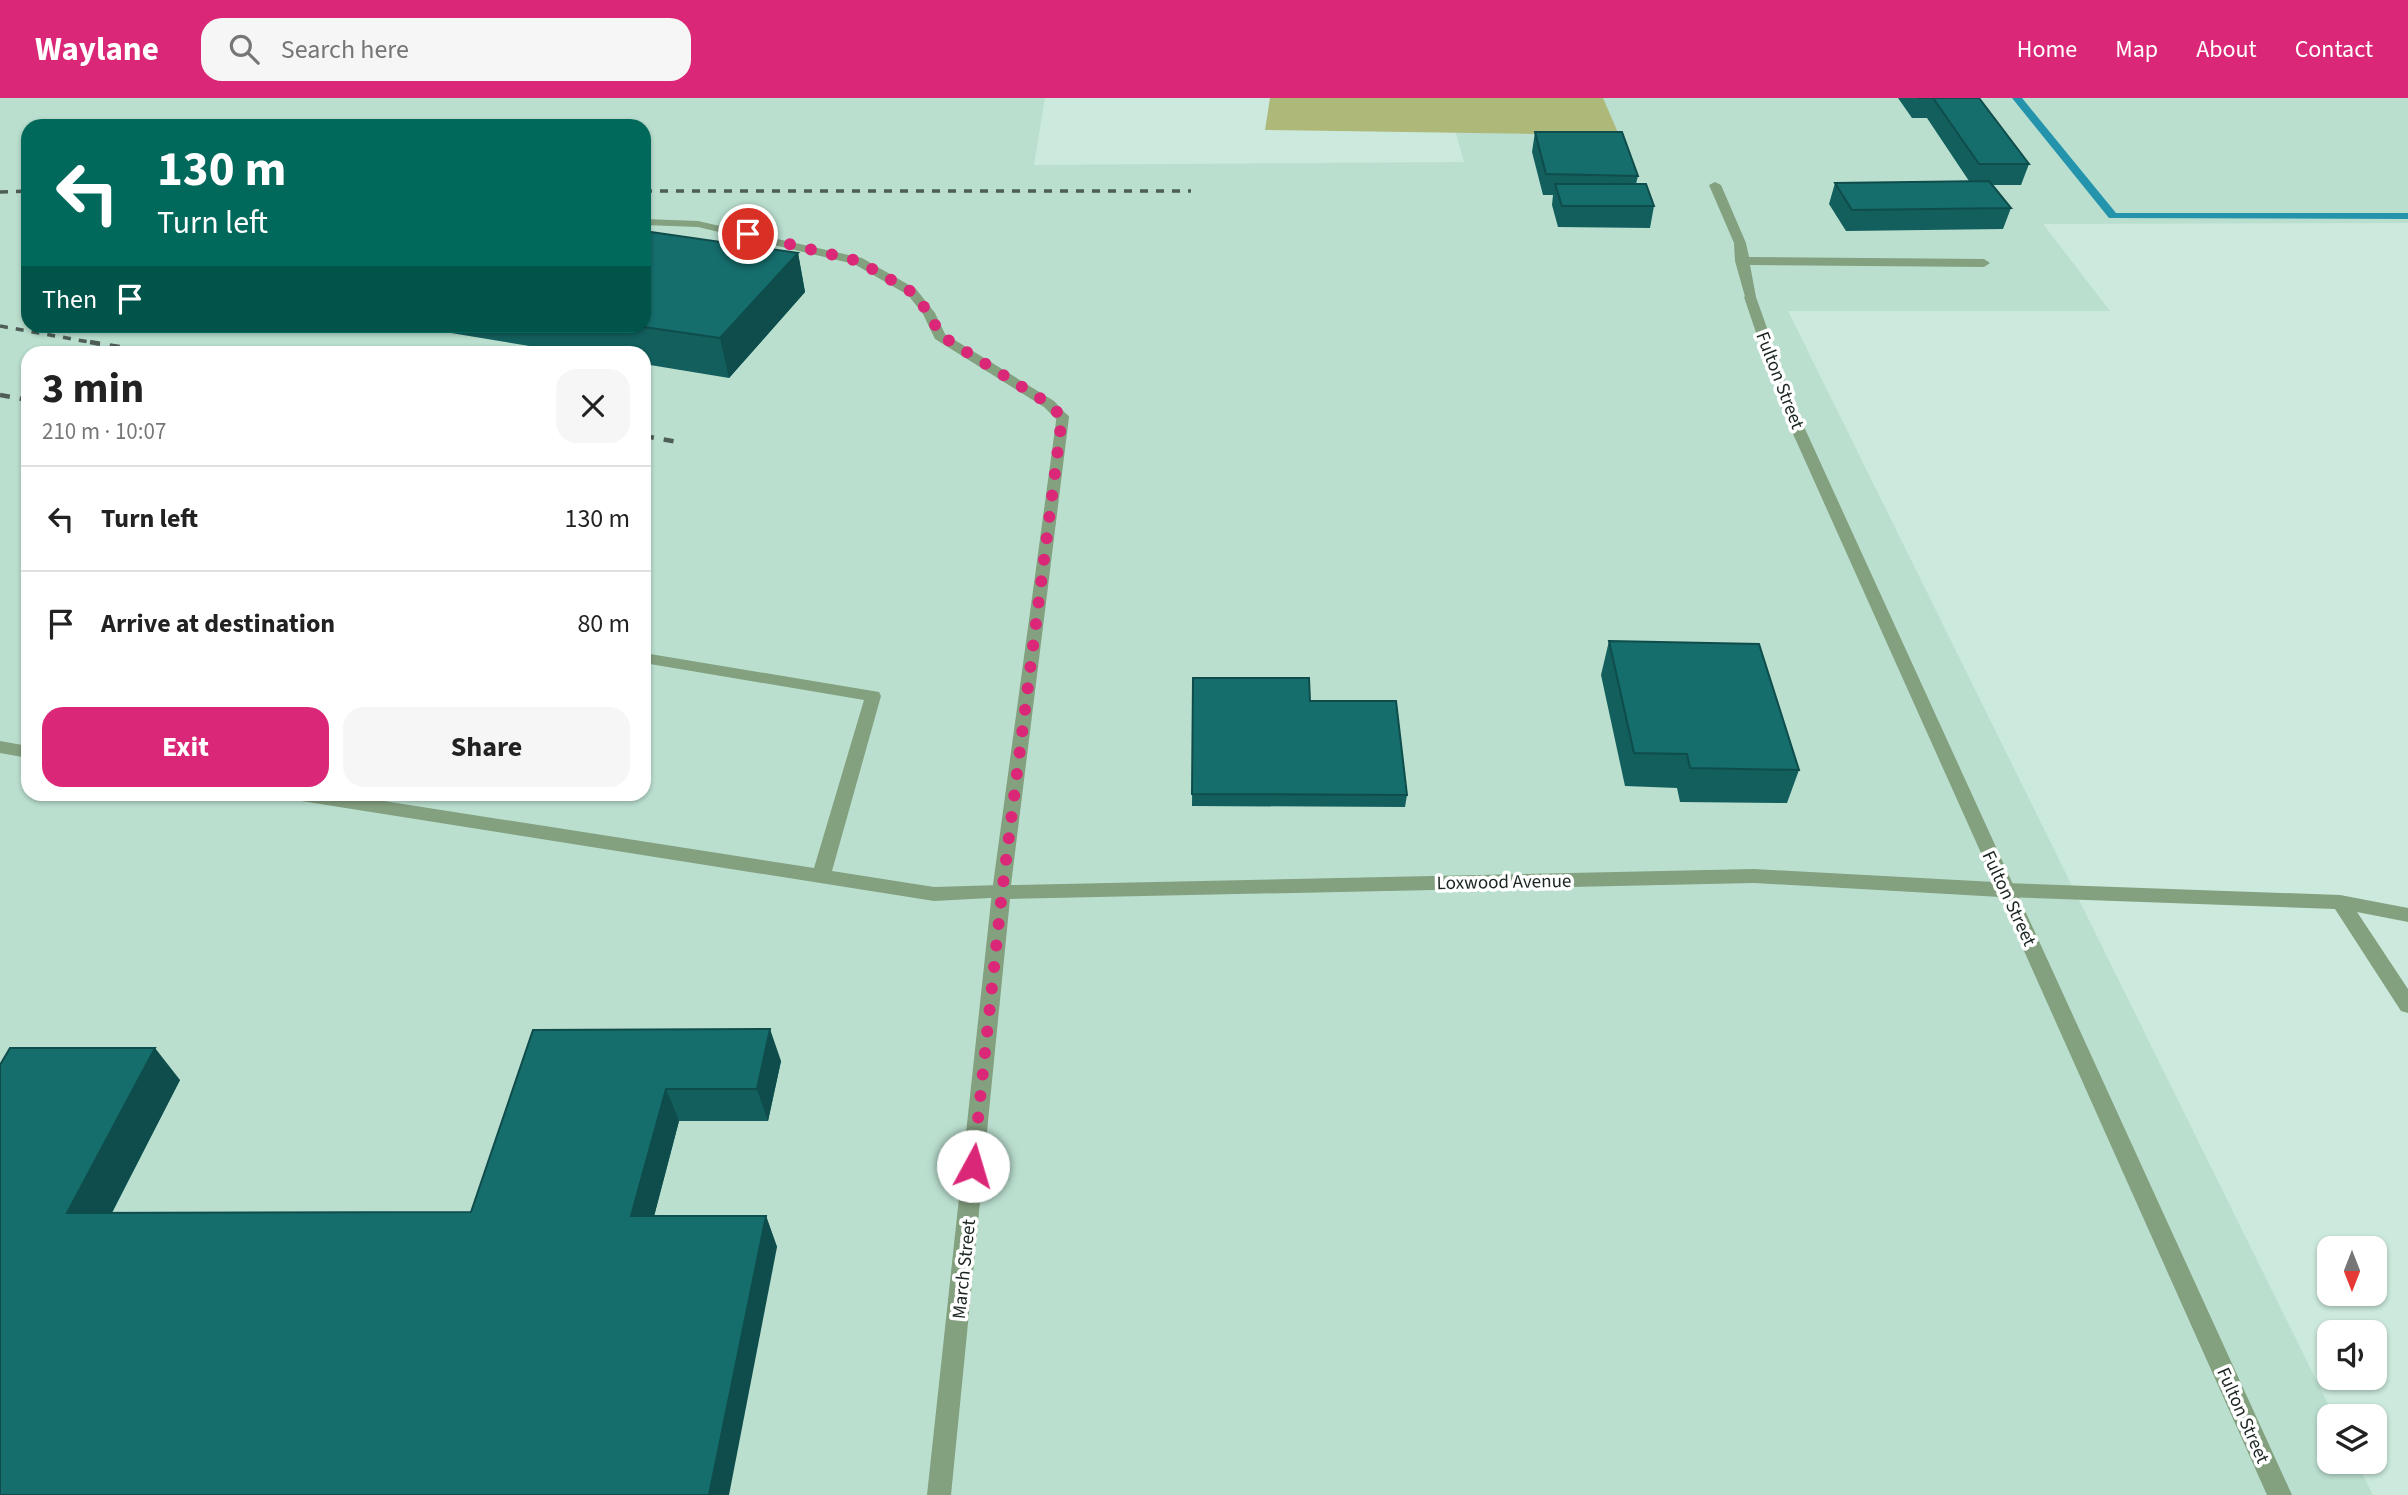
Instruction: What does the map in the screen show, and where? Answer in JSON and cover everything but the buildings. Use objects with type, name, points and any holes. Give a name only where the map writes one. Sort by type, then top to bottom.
[{"type":"street","name":"Fulton Street","points":[[1715,185],[1740,243],[1741,261],[1750,297],[1788,407],[2280,1495]]},
{"type":"street","name":"March Street","points":[[651,222],[698,224],[858,261],[912,292],[929,313],[940,335],[1049,404],[1062,417],[1002,892],[939,1495]]},
{"type":"street","points":[[1741,261],[1983,263]]},
{"type":"street","points":[[651,659],[873,696],[821,877]]},
{"type":"street","points":[[0,747],[21,751]]},
{"type":"street","name":"Loxwood Avenue","points":[[348,801],[934,894],[1754,876],[2005,890],[2340,902],[2408,915]]},
{"type":"street","points":[[2340,902],[2408,1005]]},
{"type":"shaded area","points":[[0,98],[1045,98],[1034,165],[1464,162],[1446,98],[2408,98],[2408,223],[2043,224],[2110,311],[1788,311],[2317,1382],[2317,1390],[2321,1390],[2328,1404],[2317,1404],[2317,1474],[2362,1474],[2373,1495],[0,1495]]},
{"type":"green space","points":[[1270,98],[1603,98],[1619,135],[1265,130]]},
{"type":"waterway","points":[[2017,98],[2113,216],[2408,216]]},
{"type":"railway","points":[[0,192],[21,191]]},
{"type":"railway","points":[[651,191],[1191,191]]},
{"type":"railway","points":[[0,326],[21,330]]},
{"type":"railway","points":[[39,333],[100,344]]},
{"type":"railway","points":[[90,342],[113,346]]},
{"type":"railway","points":[[0,395],[21,399]]},
{"type":"railway","points":[[651,437],[683,443]]},
{"type":"route","points":[[748,234],[858,261],[912,292],[929,313],[940,335],[1049,404],[1062,417],[1002,892],[973,1166]]}]
